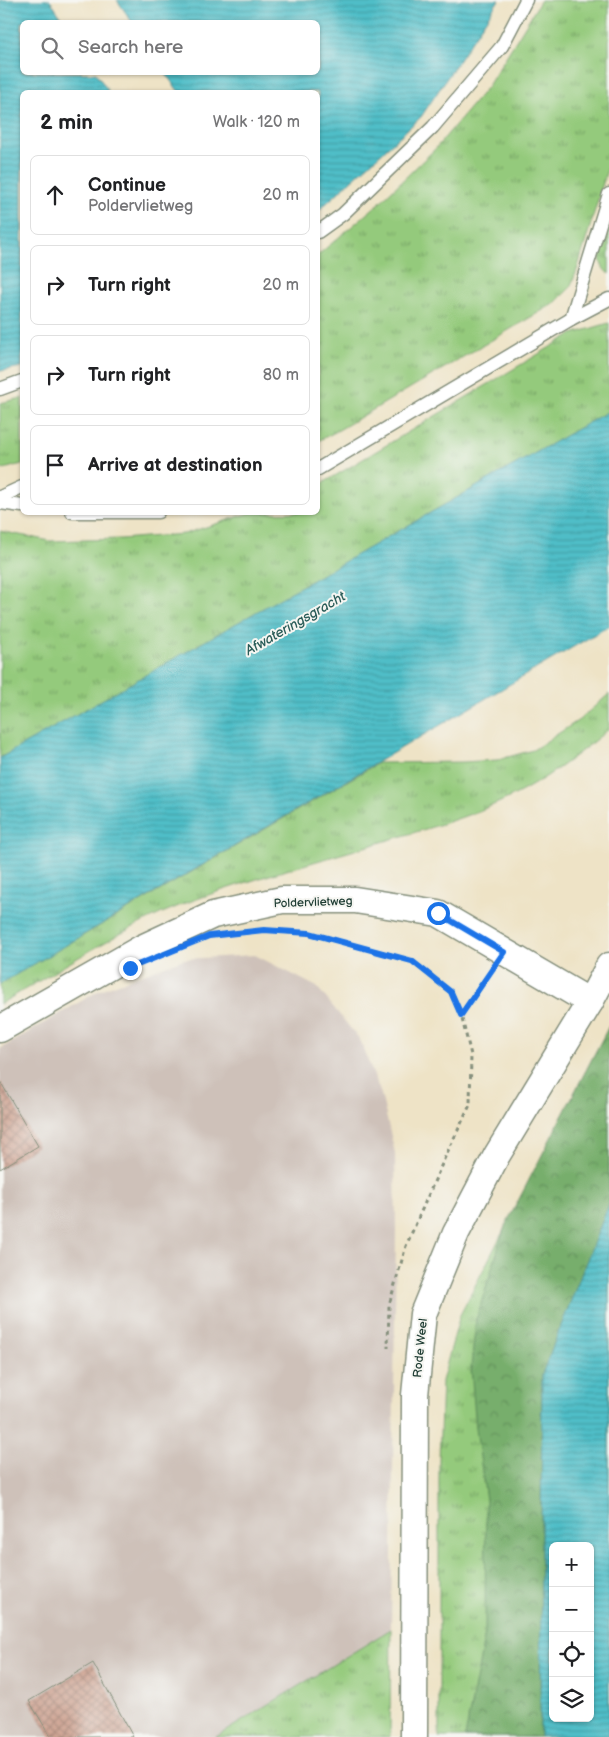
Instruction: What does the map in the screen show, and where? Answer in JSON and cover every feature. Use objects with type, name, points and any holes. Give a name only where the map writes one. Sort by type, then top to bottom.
[{"type":"street","name":"Poldervlietweg","points":[[0,1030],[142,948],[213,915],[282,900],[355,900],[438,913],[590,1002]]},
{"type":"street","points":[[590,1002],[609,966]]},
{"type":"street","name":"Rode Weel","points":[[414,1737],[415,1395],[423,1314],[456,1232],[497,1155],[590,1002]]},
{"type":"lane","points":[[320,230],[342,214],[433,127],[502,46],[526,0]]},
{"type":"lane","points":[[571,319],[609,194]]},
{"type":"lane","points":[[320,468],[571,319],[609,299]]},
{"type":"lane","points":[[0,388],[20,382]]},
{"type":"lane","points":[[0,497],[20,488]]},
{"type":"lane","points":[[0,503],[20,506]]},
{"type":"path","points":[[282,931],[309,933],[412,961],[451,992],[461,1015],[472,1055],[470,1105],[406,1246],[389,1305],[388,1352]]},
{"type":"path","points":[[461,1015],[504,952]]},
{"type":"shaded area","points":[[255,955],[317,987],[360,1040],[381,1094],[395,1153],[396,1231],[391,1629],[216,1737],[0,1737],[0,1049],[100,990],[184,959]]},
{"type":"green space","points":[[541,0],[609,0],[609,163],[570,288],[555,303],[320,440],[320,253],[377,205],[436,148],[488,86]]},
{"type":"green space","points":[[609,221],[609,274],[601,263],[600,249]]},
{"type":"green space","points":[[609,323],[609,411],[0,758],[0,531],[50,541],[120,539],[184,534],[244,515],[320,515],[320,485],[572,334]]},
{"type":"green space","points":[[20,398],[20,465],[0,470],[0,403]]},
{"type":"green space","points":[[609,694],[609,729],[559,768],[526,789],[494,805],[443,824],[262,877],[186,903],[114,937],[0,1004],[0,984],[378,763],[497,760],[533,750],[579,720]]},
{"type":"green space","points":[[609,1026],[609,1737],[439,1737],[439,1460],[442,1381],[460,1315]]},
{"type":"green space","points":[[609,1026],[609,1204],[542,1374],[540,1737],[465,1737],[485,1633],[486,1500],[476,1428],[471,1368],[476,1320],[505,1226]]},
{"type":"green space","points":[[391,1629],[390,1737],[216,1737]]},
{"type":"water","points":[[0,0],[50,0],[63,20],[20,20],[20,75],[97,75],[108,90],[20,90],[20,367],[0,371]]},
{"type":"water","points":[[117,0],[499,0],[421,117],[320,209],[320,90],[178,90],[166,75],[320,75],[320,20],[131,20]]},
{"type":"water","name":"Afwateringsgracht","points":[[609,411],[609,626],[0,984],[0,758]]},
{"type":"water","points":[[609,1204],[609,1737],[540,1737],[542,1374]]},
{"type":"building","points":[[0,1081],[38,1146],[0,1169]]},
{"type":"building","points":[[93,1663],[133,1737],[51,1737],[29,1701]]},
{"type":"route","points":[[130,968],[209,936],[264,930],[309,933],[412,961],[451,992],[461,1015],[504,952],[438,913]]}]
